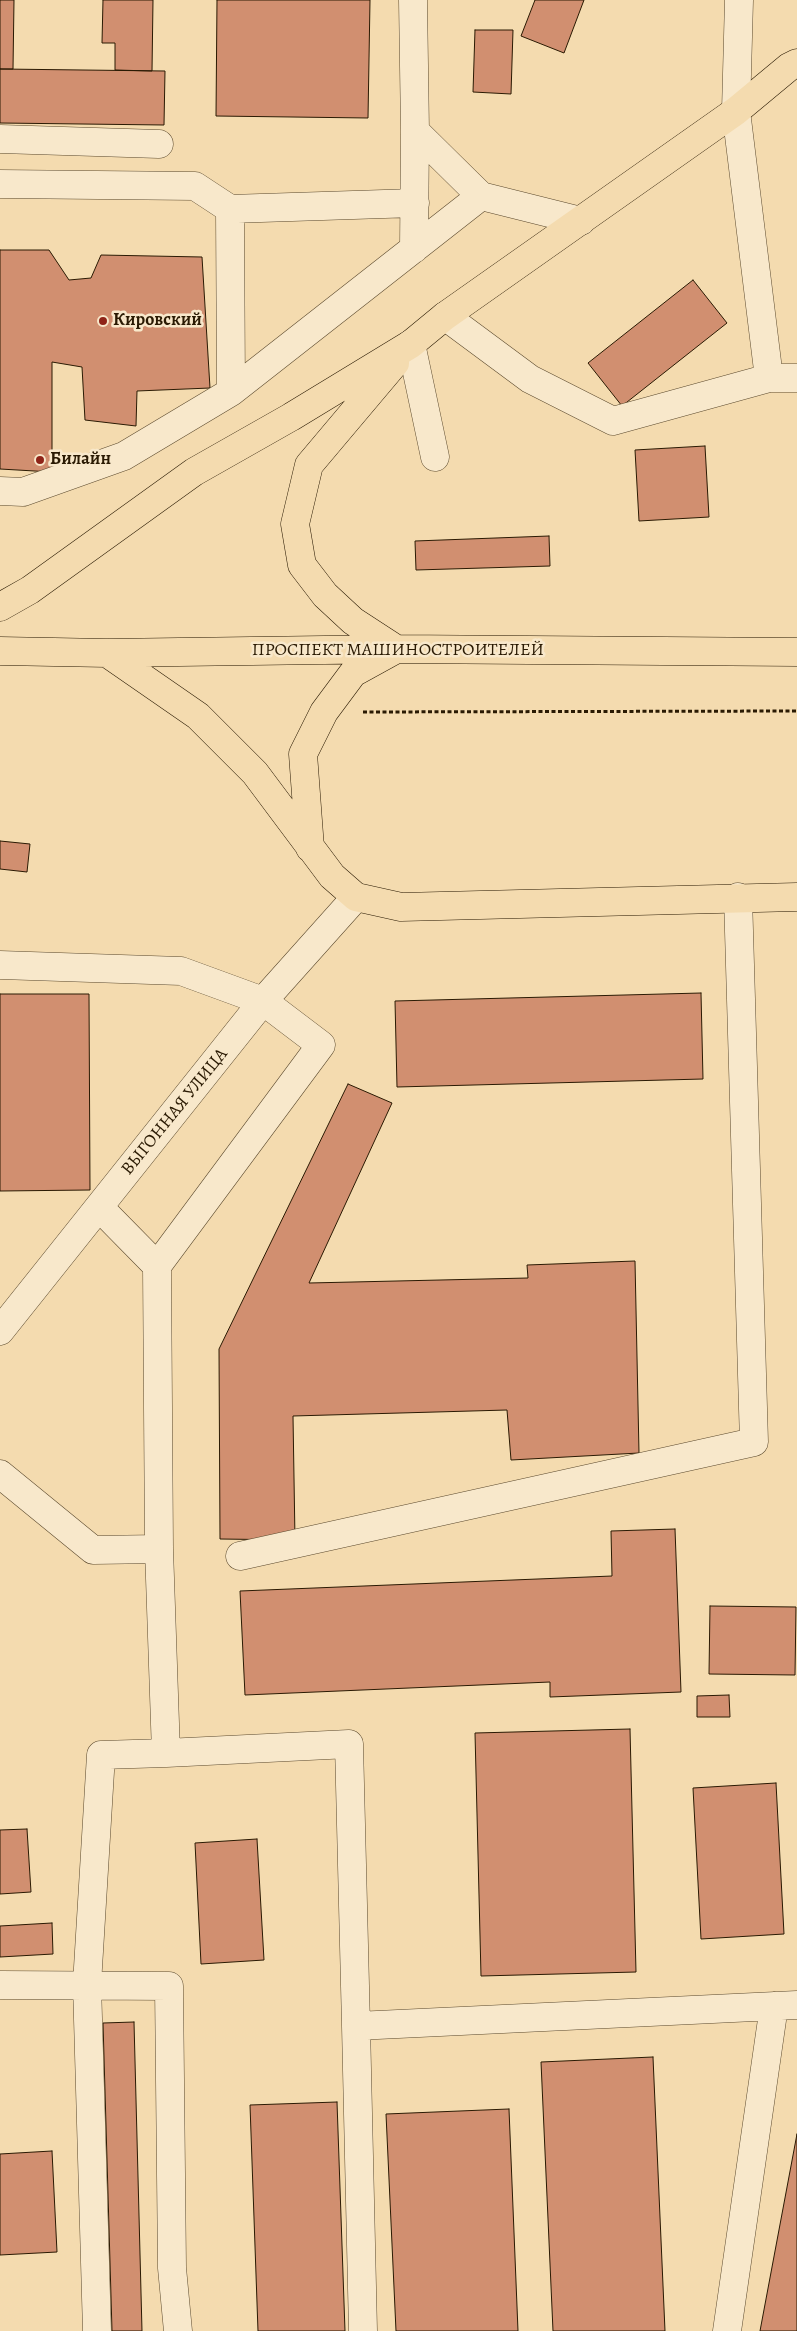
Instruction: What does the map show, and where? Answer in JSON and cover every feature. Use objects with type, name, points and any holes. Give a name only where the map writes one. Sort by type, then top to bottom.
[{"type":"main road","points":[[0,607],[30,590],[194,472],[291,417],[411,344],[445,316],[736,110],[795,62]]},
{"type":"main road","points":[[310,848],[303,754],[324,712],[353,673],[396,649],[354,621],[324,594],[302,565],[295,524],[309,465],[411,344]]},
{"type":"main road","name":"ПРОСПЕКТ МАШИНОСТРОИТЕЛЕЙ","points":[[0,651],[107,654],[396,649],[797,652]]},
{"type":"main road","points":[[107,654],[198,716],[256,773],[332,876],[356,897],[401,907],[797,897]]},
{"type":"street","points":[[413,0],[416,131],[414,249]]},
{"type":"street","points":[[739,0],[736,110],[769,378]]},
{"type":"street","points":[[416,131],[481,196],[581,221]]},
{"type":"street","points":[[0,139],[159,144]]},
{"type":"street","points":[[0,184],[195,186],[230,210],[414,203]]},
{"type":"street","points":[[0,491],[23,492],[124,456],[231,392],[481,196]]},
{"type":"street","points":[[230,210],[231,392]]},
{"type":"street","points":[[445,316],[530,379],[613,421],[769,378],[797,378]]},
{"type":"street","points":[[411,344],[435,457]]},
{"type":"street","name":"ВЫГОННАЯ УЛИЦА","points":[[0,1331],[263,1001],[356,897]]},
{"type":"street","points":[[240,1556],[754,1442],[738,897]]},
{"type":"street","points":[[0,965],[181,971],[263,1001],[321,1045],[157,1266],[159,1549],[166,1753]]},
{"type":"street","points":[[99,1207],[157,1266]]},
{"type":"street","points":[[0,1474],[92,1550],[159,1549]]},
{"type":"street","points":[[97,2331],[87,1984],[101,1755],[349,1744],[363,2331]]},
{"type":"street","points":[[0,1985],[87,1984],[169,1986],[172,2268],[178,2331]]},
{"type":"street","points":[[356,2026],[786,2006],[727,2331]]},
{"type":"path","points":[[324,712],[797,711]]},
{"type":"building","points":[[0,0],[14,0],[13,69],[0,69]]},
{"type":"building","points":[[103,0],[153,0],[152,71],[115,70],[115,43],[102,43]]},
{"type":"building","points":[[217,0],[370,0],[368,118],[216,116]]},
{"type":"building","points":[[535,0],[584,0],[564,53],[521,36]]},
{"type":"building","points":[[475,30],[513,30],[511,94],[473,92]]},
{"type":"building","points":[[0,69],[165,71],[164,125],[0,123]]},
{"type":"building","name":"Кировский","points":[[0,250],[49,250],[69,280],[91,278],[101,255],[202,257],[210,388],[137,391],[136,426],[85,420],[82,367],[52,362],[52,472],[0,469]]},
{"type":"building","points":[[693,280],[727,323],[622,406],[588,363]]},
{"type":"building","points":[[705,446],[709,517],[639,521],[635,450]]},
{"type":"building","points":[[549,536],[550,566],[416,570],[415,541]]},
{"type":"building","points":[[0,841],[30,844],[27,872],[0,869]]},
{"type":"building","points":[[701,993],[703,1079],[397,1087],[395,1001]]},
{"type":"building","points":[[0,994],[89,994],[90,1190],[0,1191]]},
{"type":"building","points":[[348,1084],[392,1103],[309,1283],[528,1278],[527,1265],[635,1261],[639,1453],[511,1460],[507,1410],[293,1416],[295,1540],[220,1539],[219,1349]]},
{"type":"building","points":[[675,1529],[681,1692],[550,1697],[550,1682],[245,1695],[240,1591],[612,1576],[611,1531]]},
{"type":"building","points":[[710,1606],[796,1607],[795,1675],[709,1674]]},
{"type":"building","points":[[729,1695],[730,1717],[697,1717],[697,1696]]},
{"type":"building","points":[[630,1729],[636,1972],[481,1976],[475,1733]]},
{"type":"building","points":[[776,1783],[784,1934],[701,1939],[693,1788]]},
{"type":"building","points":[[27,1829],[31,1892],[0,1894],[0,1830]]},
{"type":"building","points":[[257,1839],[264,1960],[201,1964],[195,1843]]},
{"type":"building","points":[[52,1923],[53,1954],[0,1957],[0,1926]]},
{"type":"building","points":[[134,2022],[142,2331],[112,2331],[103,2023]]},
{"type":"building","points":[[653,2057],[665,2331],[553,2331],[541,2062]]},
{"type":"building","points":[[337,2102],[345,2331],[258,2331],[250,2105]]},
{"type":"building","points":[[509,2109],[518,2331],[396,2331],[386,2114]]},
{"type":"building","points":[[797,2134],[797,2331],[760,2331]]},
{"type":"building","points":[[52,2151],[57,2252],[0,2255],[0,2154]]},
{"type":"place","name":"Кировский","points":[[103,321]]},
{"type":"place","name":"Билайн","points":[[40,460]]}]
